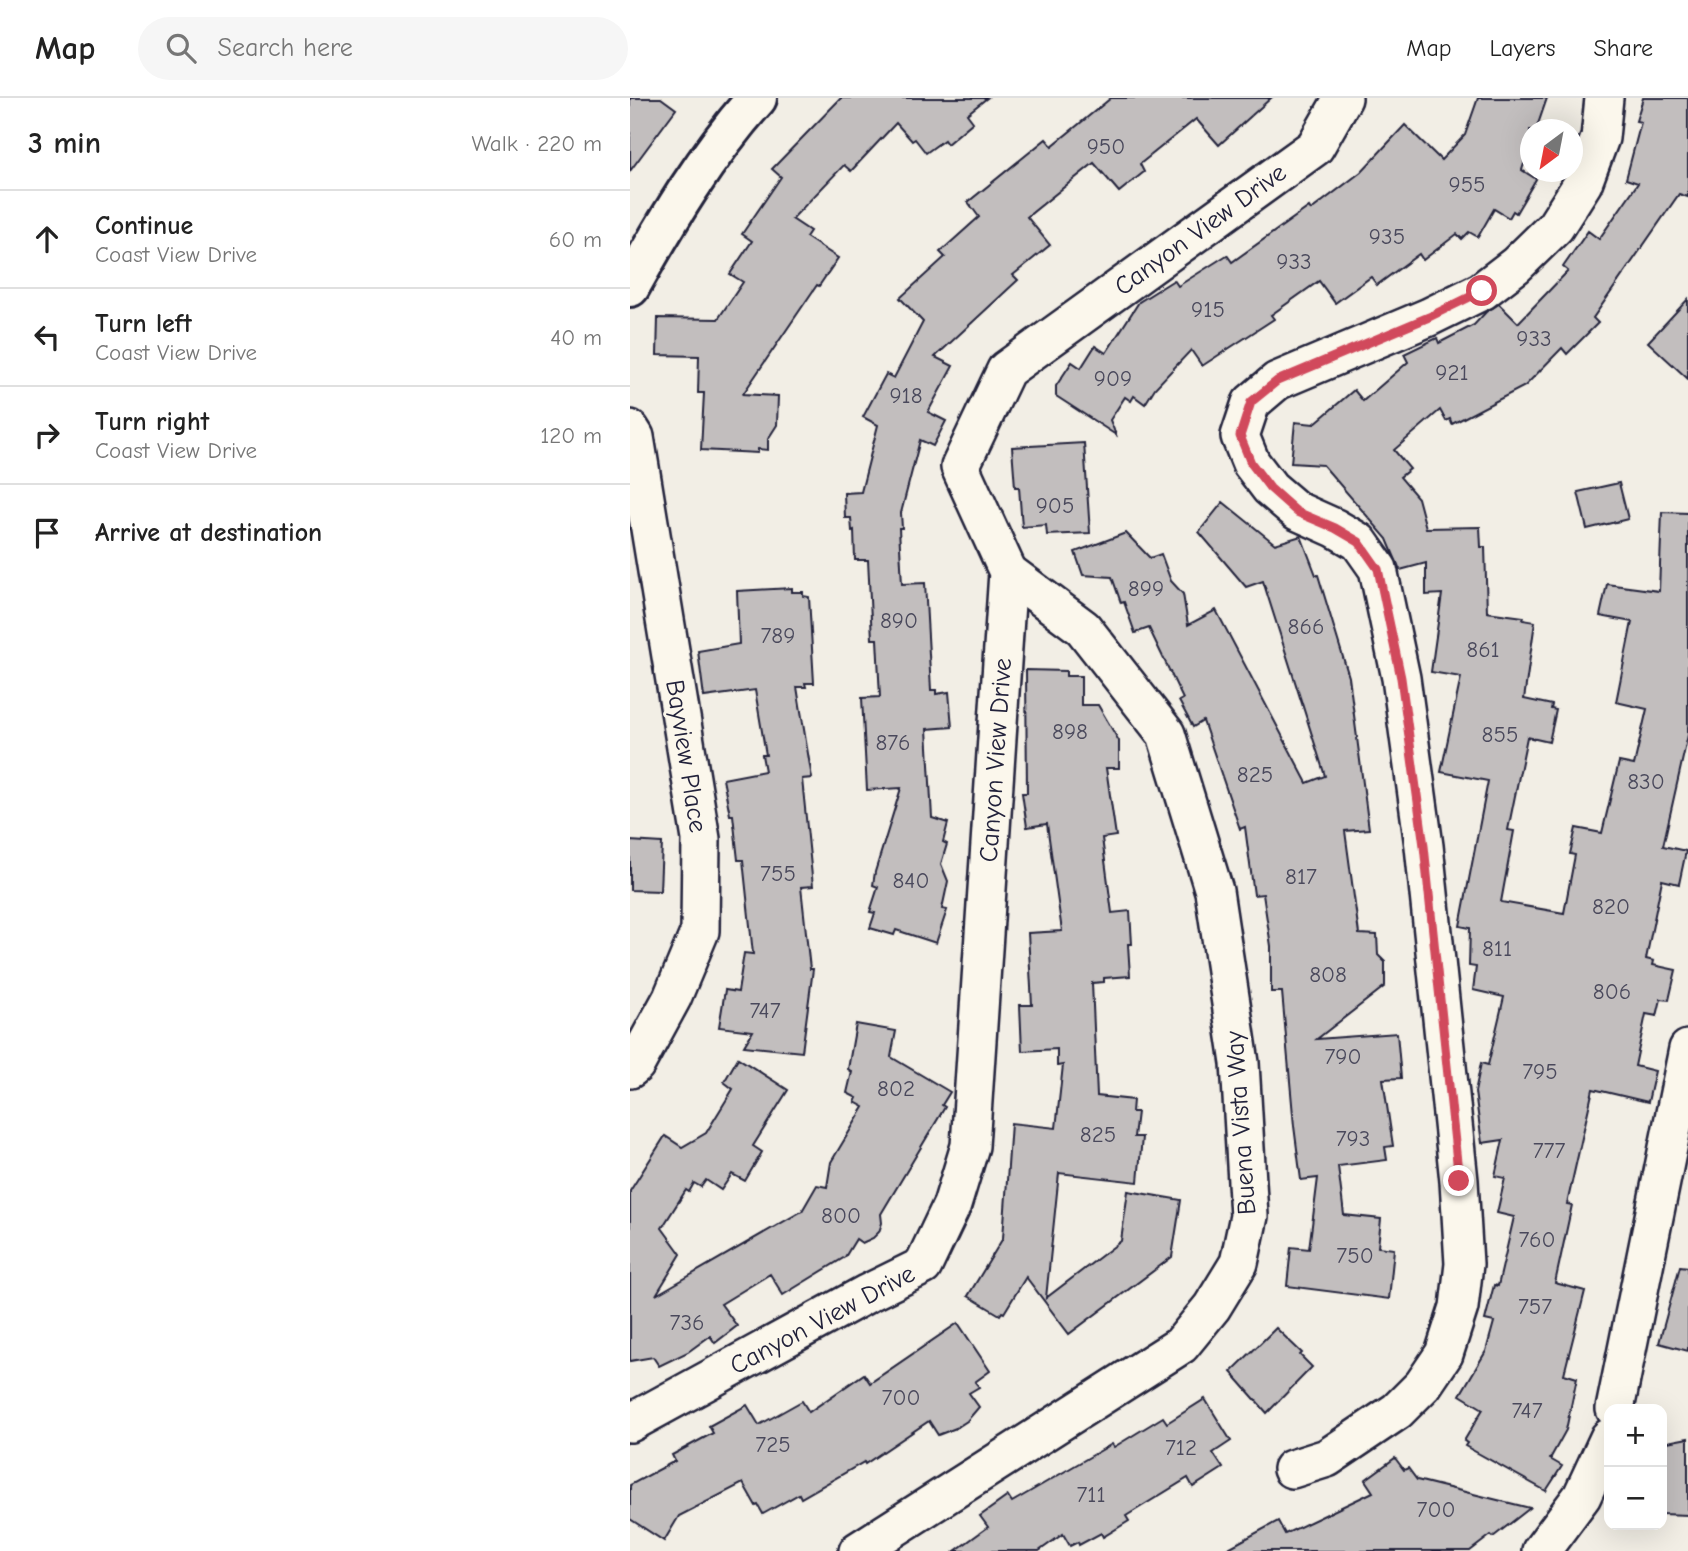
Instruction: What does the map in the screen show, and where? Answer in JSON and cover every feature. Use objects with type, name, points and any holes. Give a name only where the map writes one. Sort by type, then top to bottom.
[{"type":"street","points":[[630,288],[683,197],[728,130],[757,98]]},
{"type":"street","name":"Canyon View Drive","points":[[630,1423],[868,1293],[923,1266],[951,1205],[970,1146],[1008,572],[960,467],[1006,370],[1315,147],[1343,98]]},
{"type":"street","points":[[1292,1469],[1327,1458],[1397,1411],[1423,1385],[1444,1354],[1459,1307],[1464,1264],[1459,1181],[1424,846],[1401,678],[1378,569],[1359,542],[1335,528],[1297,512],[1270,488],[1251,463],[1240,436],[1251,402],[1277,381],[1440,312],[1482,291],[1516,265],[1555,227],[1583,183],[1600,138],[1604,98]]},
{"type":"street","name":"Bayview Place","points":[[630,429],[635,437],[701,838],[700,931],[672,998],[636,1064],[630,1069]]},
{"type":"street","name":"Buena Vista Way","points":[[858,1551],[1181,1345],[1212,1307],[1239,1263],[1249,1216],[1240,1063],[1214,891],[1166,734],[1083,628],[1008,572]]},
{"type":"street","points":[[1616,1404],[1688,1049]]},
{"type":"street","points":[[1541,1551],[1582,1496],[1604,1449]]},
{"type":"building","points":[[630,98],[661,98],[676,109],[630,171]]},
{"type":"building","points":[[841,98],[987,98],[967,114],[973,122],[947,144],[944,140],[926,153],[915,139],[912,141],[896,123],[851,171],[844,165],[792,219],[810,231],[806,237],[838,258],[743,394],[778,396],[777,425],[768,439],[768,450],[758,449],[758,453],[701,450],[704,393],[698,393],[699,356],[657,355],[658,318],[718,319],[743,282],[730,274],[752,241],[742,234],[781,177],[772,169]]},
{"type":"building","points":[[1111,98],[1271,98],[1219,145],[1196,119],[1140,164],[1144,172],[1119,192],[1094,163],[1027,217],[1050,245],[1013,275],[1018,280],[935,357],[953,366],[928,412],[946,421],[933,446],[920,440],[901,513],[902,528],[899,528],[902,584],[925,583],[931,690],[936,690],[936,694],[949,692],[952,727],[927,729],[932,818],[948,823],[943,842],[947,844],[941,864],[948,881],[942,909],[947,910],[936,943],[896,930],[894,935],[870,928],[875,913],[870,912],[878,887],[873,885],[875,872],[901,788],[867,790],[862,698],[880,697],[877,639],[872,639],[868,560],[855,560],[854,530],[852,531],[851,518],[845,518],[844,493],[861,492],[878,425],[863,417],[886,374],[894,378],[923,322],[900,298],[945,257],[940,252],[979,217],[968,202],[1046,139],[1052,146]]},
{"type":"building","points":[[1478,98],[1547,98],[1540,119],[1520,119],[1520,182],[1534,182],[1516,213],[1513,211],[1509,218],[1494,209],[1478,237],[1469,232],[1462,239],[1457,234],[1423,260],[1419,254],[1377,285],[1371,277],[1335,303],[1319,281],[1271,315],[1274,319],[1202,366],[1191,350],[1155,388],[1145,404],[1134,396],[1131,401],[1125,397],[1110,420],[1116,435],[1056,396],[1056,386],[1072,362],[1081,368],[1095,346],[1106,353],[1139,302],[1174,280],[1178,286],[1227,255],[1232,262],[1309,207],[1311,210],[1361,172],[1405,125],[1441,160],[1465,135]]},
{"type":"building","points":[[1643,98],[1688,98],[1688,197],[1679,194],[1593,318],[1598,323],[1567,354],[1562,348],[1525,386],[1452,424],[1450,419],[1446,421],[1440,410],[1394,450],[1410,469],[1400,477],[1418,498],[1426,528],[1480,527],[1481,547],[1485,547],[1487,612],[1524,617],[1523,620],[1535,622],[1524,699],[1552,705],[1551,709],[1556,710],[1549,742],[1527,737],[1508,830],[1514,831],[1501,902],[1564,913],[1575,855],[1570,854],[1576,828],[1602,833],[1619,762],[1634,765],[1647,709],[1616,702],[1632,622],[1600,616],[1607,584],[1659,591],[1662,512],[1688,513],[1688,735],[1663,846],[1686,851],[1679,884],[1662,880],[1646,959],[1654,961],[1653,965],[1676,970],[1669,1000],[1661,999],[1657,1016],[1646,1014],[1635,1066],[1655,1071],[1648,1102],[1593,1089],[1567,1204],[1572,1205],[1555,1283],[1585,1291],[1564,1374],[1577,1378],[1566,1430],[1550,1459],[1562,1466],[1546,1491],[1465,1446],[1467,1443],[1464,1441],[1483,1409],[1460,1395],[1486,1351],[1494,1322],[1485,1320],[1494,1285],[1498,1286],[1514,1217],[1497,1213],[1505,1178],[1495,1176],[1503,1140],[1482,1143],[1475,1092],[1481,1063],[1488,1065],[1504,997],[1473,990],[1476,967],[1469,966],[1470,928],[1460,926],[1488,781],[1441,772],[1461,677],[1431,672],[1442,594],[1426,595],[1426,563],[1400,570],[1387,539],[1323,465],[1291,463],[1295,422],[1314,424],[1354,390],[1363,401],[1408,362],[1404,354],[1437,338],[1439,343],[1474,325],[1486,312],[1499,304],[1518,323],[1568,271],[1563,267],[1588,231],[1599,239],[1638,183],[1626,179],[1641,122],[1636,121]]},
{"type":"building","points":[[1688,299],[1688,379],[1648,342]]},
{"type":"building","points":[[1084,443],[1090,533],[1047,535],[1046,525],[1022,527],[1012,447]]},
{"type":"building","points":[[1619,483],[1628,519],[1587,529],[1578,492]]},
{"type":"building","points":[[1223,502],[1275,544],[1301,536],[1318,575],[1349,677],[1369,829],[1345,831],[1359,934],[1377,935],[1378,955],[1385,962],[1385,986],[1317,1039],[1397,1033],[1401,1078],[1383,1079],[1393,1146],[1385,1147],[1387,1160],[1338,1166],[1344,1215],[1381,1219],[1378,1247],[1394,1249],[1389,1299],[1287,1286],[1291,1247],[1309,1249],[1318,1178],[1301,1180],[1282,992],[1271,992],[1271,946],[1263,894],[1254,895],[1245,827],[1240,829],[1203,721],[1193,727],[1179,701],[1183,699],[1149,628],[1135,633],[1112,577],[1083,575],[1075,552],[1126,533],[1150,558],[1161,554],[1171,581],[1183,594],[1188,625],[1216,610],[1307,783],[1325,776],[1263,581],[1246,587],[1199,532]]},
{"type":"building","points":[[792,588],[792,592],[803,592],[803,596],[809,597],[814,683],[797,687],[812,778],[802,779],[813,886],[801,887],[810,969],[813,969],[802,1052],[744,1046],[753,1031],[719,1027],[725,990],[738,992],[744,953],[753,954],[743,860],[738,860],[733,815],[730,815],[723,779],[765,771],[762,755],[766,755],[755,690],[704,697],[698,651],[739,644],[737,591]]},
{"type":"building","points":[[1026,670],[1066,671],[1066,676],[1081,676],[1081,705],[1098,705],[1119,741],[1119,768],[1106,768],[1116,836],[1102,838],[1112,913],[1130,911],[1132,944],[1128,944],[1130,976],[1104,978],[1104,982],[1092,983],[1097,1096],[1133,1100],[1132,1112],[1137,1112],[1134,1137],[1142,1137],[1138,1182],[1059,1173],[1046,1298],[1121,1241],[1128,1191],[1181,1200],[1172,1257],[1069,1334],[1026,1277],[1004,1313],[1000,1315],[968,1296],[1003,1238],[1011,1123],[1056,1128],[1063,1065],[1057,1066],[1057,1049],[1022,1051],[1020,1005],[1032,1005],[1028,933],[1062,931],[1047,824],[1027,827],[1022,793],[1027,793]]},
{"type":"building","points":[[630,841],[662,843],[660,891],[630,890]]},
{"type":"building","points":[[856,1024],[896,1031],[891,1057],[950,1092],[942,1105],[945,1107],[881,1214],[879,1232],[862,1243],[856,1239],[845,1257],[783,1295],[770,1274],[721,1304],[737,1326],[715,1343],[710,1336],[688,1352],[659,1366],[653,1357],[630,1361],[630,1191],[665,1136],[682,1147],[706,1133],[733,1089],[724,1082],[738,1058],[788,1090],[753,1146],[762,1152],[745,1181],[732,1174],[721,1190],[706,1180],[701,1187],[694,1183],[689,1192],[686,1190],[662,1228],[681,1254],[656,1295],[802,1211],[817,1185],[827,1187],[831,1162],[864,1107],[855,1102],[857,1098],[847,1093],[852,1072],[848,1069]]},
{"type":"building","points":[[1680,1266],[1688,1267],[1688,1351],[1659,1343]]},
{"type":"building","points":[[958,1323],[990,1371],[975,1382],[979,1387],[969,1393],[979,1407],[967,1421],[956,1428],[938,1435],[929,1421],[865,1464],[864,1462],[801,1498],[799,1494],[763,1514],[743,1483],[679,1516],[664,1541],[630,1519],[630,1485],[675,1461],[672,1455],[713,1433],[709,1426],[747,1405],[759,1425],[802,1401],[809,1412],[864,1374],[870,1383]]},
{"type":"building","points":[[1276,1328],[1302,1353],[1300,1355],[1312,1367],[1267,1413],[1231,1372]]},
{"type":"building","points":[[1205,1399],[1231,1441],[1213,1453],[1223,1468],[1193,1487],[1188,1478],[1126,1516],[1129,1521],[1103,1537],[1101,1533],[1079,1545],[1078,1542],[1070,1546],[1063,1534],[1039,1551],[955,1551],[988,1527],[980,1516],[1008,1496],[1012,1502],[1112,1444],[1114,1447],[1163,1417],[1167,1423]]},
{"type":"building","points":[[1688,1438],[1688,1515],[1667,1514],[1667,1442]]},
{"type":"building","points":[[1395,1458],[1404,1470],[1408,1468],[1417,1480],[1530,1508],[1470,1551],[1223,1551],[1278,1521],[1285,1534],[1373,1492],[1365,1480]]},
{"type":"route","points":[[1459,1181],[1424,846],[1401,678],[1378,569],[1359,542],[1335,528],[1297,512],[1270,488],[1251,463],[1240,436],[1251,402],[1277,381],[1429,317],[1482,291]]}]
